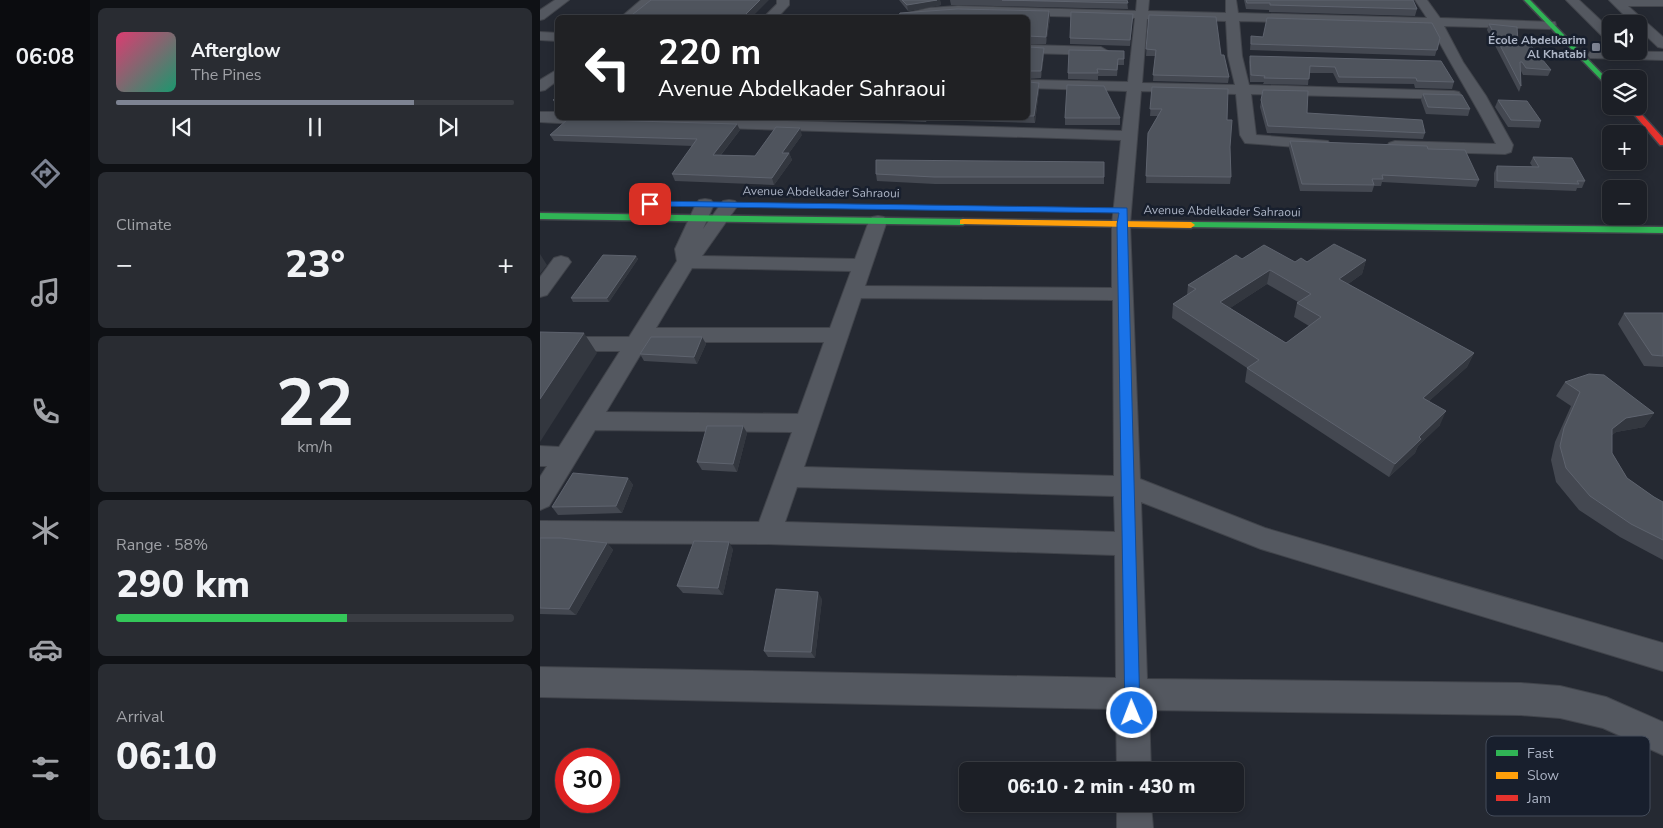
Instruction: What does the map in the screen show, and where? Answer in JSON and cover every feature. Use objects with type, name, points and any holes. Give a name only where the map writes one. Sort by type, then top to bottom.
[{"type":"main road","points":[[1527,0],[1602,78]]},
{"type":"main road","points":[[1584,43],[1610,68]]},
{"type":"main road","points":[[1638,115],[1663,143]]},
{"type":"main road","name":"Avenue Abdelkader Sahraoui","points":[[540,216],[699,209],[878,222],[1124,213],[1663,230]]},
{"type":"main road","name":"Avenue Abdelkader Sahraoui","points":[[699,209],[729,210]]},
{"type":"street","points":[[630,15],[648,0]]},
{"type":"street","points":[[772,15],[783,5],[782,0]]},
{"type":"street","points":[[1230,0],[1240,56],[1248,135],[1251,140],[1341,144]]},
{"type":"street","points":[[1380,146],[1505,149],[1479,96],[1456,62],[1436,22],[1421,0]]},
{"type":"street","points":[[1572,0],[1602,28]]},
{"type":"street","points":[[1616,1],[1663,2]]},
{"type":"street","points":[[1616,1],[1660,38]]},
{"type":"street","points":[[540,2],[561,2]]},
{"type":"street","points":[[540,16],[561,2]]},
{"type":"street","points":[[1645,2],[1663,17]]},
{"type":"street","points":[[1134,762],[1123,294],[1124,213],[1135,87],[1123,52],[1143,7]]},
{"type":"street","points":[[919,15],[946,10],[989,14],[1143,7],[1232,16],[1550,25]]},
{"type":"street","points":[[540,36],[555,37]]},
{"type":"street","points":[[1030,49],[1123,52]]},
{"type":"street","points":[[1596,55],[1602,55]]},
{"type":"street","points":[[1647,55],[1663,56]]},
{"type":"street","points":[[1437,62],[1456,62]]},
{"type":"street","points":[[540,87],[555,75]]},
{"type":"street","points":[[1030,84],[1479,96]]},
{"type":"street","points":[[540,117],[555,117]]},
{"type":"street","points":[[648,120],[1131,136]]},
{"type":"street","points":[[686,262],[685,249],[699,209]]},
{"type":"street","points":[[540,499],[686,262],[698,250],[729,210]]},
{"type":"street","points":[[768,533],[790,477],[807,423],[878,222]]},
{"type":"street","points":[[540,262],[561,262],[540,291]]},
{"type":"street","points":[[686,262],[863,265]]},
{"type":"street","points":[[853,292],[1123,294]]},
{"type":"street","points":[[540,344],[637,339],[838,335]]},
{"type":"street","points":[[587,421],[807,423]]},
{"type":"street","points":[[540,456],[566,457]]},
{"type":"street","points":[[790,477],[1128,486],[1261,538],[1663,657]]},
{"type":"street","points":[[540,532],[768,533],[1128,544]]},
{"type":"street","points":[[540,682],[1132,694],[1521,699],[1560,702],[1606,713],[1663,739]]},
{"type":"street","points":[[1134,812],[1135,828]]},
{"type":"building","points":[[651,0],[760,0],[745,15],[632,15]]},
{"type":"building","points":[[902,0],[937,0],[907,5]]},
{"type":"building","points":[[1002,0],[1127,0],[1128,3]]},
{"type":"building","points":[[1246,0],[1413,0],[1417,9],[1270,5],[1270,3],[1247,3]]},
{"type":"building","points":[[957,9],[1049,11],[1046,37],[1030,36],[1030,15],[899,15],[900,13]]},
{"type":"building","points":[[1071,12],[1133,14],[1130,40],[1070,38]]},
{"type":"building","points":[[1149,15],[1216,17],[1221,55],[1224,55],[1229,77],[1153,75],[1156,50],[1146,49]]},
{"type":"building","points":[[1267,18],[1432,23],[1440,38],[1437,50],[1251,44],[1251,36],[1263,37]]},
{"type":"building","points":[[1489,24],[1517,27],[1518,42],[1528,42],[1551,70],[1526,68],[1520,62],[1521,86]]},
{"type":"building","points":[[1030,47],[1044,48],[1041,71],[1030,71]]},
{"type":"building","points":[[1069,50],[1124,51],[1124,59],[1118,59],[1117,70],[1097,69],[1098,73],[1068,73]]},
{"type":"building","points":[[1250,56],[1441,61],[1454,82],[1417,81],[1416,78],[1339,77],[1335,67],[1310,66],[1309,79],[1264,78],[1265,76],[1251,75]]},
{"type":"building","points":[[1030,82],[1039,83],[1034,116],[1030,116]]},
{"type":"building","points":[[1067,85],[1104,86],[1120,118],[1065,118]]},
{"type":"building","points":[[1152,87],[1228,89],[1227,120],[1232,120],[1230,147],[1231,177],[1146,176],[1148,133],[1162,109],[1150,109]]},
{"type":"building","points":[[1263,90],[1308,91],[1307,113],[1422,120],[1425,133],[1268,126],[1261,100]]},
{"type":"building","points":[[1423,94],[1462,95],[1470,109],[1428,107]]},
{"type":"building","points":[[1498,100],[1527,101],[1541,121],[1511,120]]},
{"type":"building","points":[[567,120],[737,124],[713,155],[755,156],[776,127],[800,128],[782,153],[789,153],[772,178],[672,174],[697,139],[550,135]]},
{"type":"building","points":[[1290,141],[1427,146],[1428,149],[1465,150],[1479,180],[1382,175],[1383,179],[1372,179],[1374,185],[1302,184]]},
{"type":"building","points":[[1533,157],[1572,158],[1585,181],[1577,181],[1579,184],[1497,181],[1497,166],[1539,167]]},
{"type":"building","points":[[876,160],[1104,162],[1104,177],[934,177],[876,174]]},
{"type":"building","points":[[1334,244],[1366,260],[1339,279],[1474,353],[1423,398],[1446,411],[1395,464],[1247,368],[1259,360],[1173,304],[1196,289],[1188,285],[1236,255],[1242,259],[1264,245],[1295,262],[1301,258],[1307,262]],"holes":[[[1270,270],[1311,294],[1297,303],[1321,317],[1286,343],[1220,302]]]},
{"type":"building","points":[[603,255],[636,256],[607,298],[571,298]]},
{"type":"building","points":[[1624,313],[1663,313],[1663,356],[1652,355]]},
{"type":"building","points":[[540,332],[584,333],[540,399]]},
{"type":"building","points":[[651,337],[702,337],[694,357],[640,354]]},
{"type":"building","points":[[1589,374],[1604,375],[1654,413],[1626,418],[1612,429],[1612,453],[1627,478],[1663,502],[1663,540],[1631,524],[1590,496],[1566,468],[1560,446],[1564,428],[1580,392],[1565,382]]},
{"type":"building","points":[[707,426],[743,426],[733,464],[697,462]]},
{"type":"building","points":[[573,473],[628,478],[616,506],[552,507]]},
{"type":"building","points":[[540,538],[561,538],[607,543],[569,609],[540,608]]},
{"type":"building","points":[[694,541],[729,542],[718,588],[677,586]]},
{"type":"building","points":[[776,589],[818,592],[811,652],[764,651]]},
{"type":"traffic: fast","points":[[1527,0],[1602,78]]},
{"type":"traffic: fast","points":[[540,216],[963,222]]},
{"type":"traffic: fast","points":[[1191,225],[1663,230]]},
{"type":"traffic: slow","points":[[963,222],[1191,225]]},
{"type":"traffic: jam","points":[[1638,115],[1663,143]]},
{"type":"place","name":"École Abdelkarim Al Khatabi","points":[[1596,47]]},
{"type":"route","points":[[650,204],[1124,210],[1122,224],[1132,713]]}]
